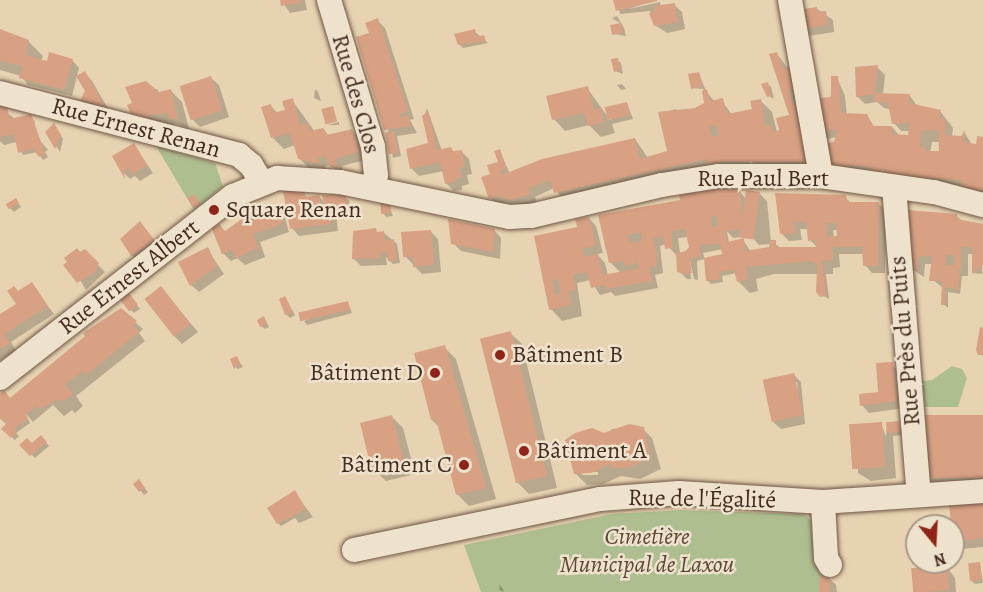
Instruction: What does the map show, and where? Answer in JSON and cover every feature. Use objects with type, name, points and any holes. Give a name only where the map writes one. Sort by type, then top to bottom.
[{"type":"street","name":"Rue des Clos","points":[[329,0],[373,147],[376,175],[373,188]]},
{"type":"street","points":[[790,0],[821,176]]},
{"type":"street","name":"Rue Ernest Renan","points":[[0,93],[239,155],[251,165],[261,182]]},
{"type":"street","name":"Rue Paul Bert","points":[[373,188],[509,217],[531,216],[694,178],[821,176],[894,187],[983,205]]},
{"type":"street","points":[[261,182],[290,177],[373,188]]},
{"type":"street","name":"Rue Ernest Albert","points":[[0,378],[214,210],[261,182]]},
{"type":"street","name":"Rue Près du Puits","points":[[894,187],[919,495]]},
{"type":"street","name":"Rue de l'Égalité","points":[[354,550],[600,499],[679,494],[823,502],[983,491]]},
{"type":"street","points":[[823,502],[826,558],[830,565]]},
{"type":"green space","points":[[156,146],[215,163],[223,186],[194,210]]},
{"type":"green space","points":[[952,366],[962,369],[967,378],[958,407],[924,407],[921,381],[932,380]]},
{"type":"green space","name":"Cimetière Municipal de Laxou","points":[[680,510],[804,514],[814,523],[830,592],[481,592],[464,545],[612,514]]},
{"type":"building","points":[[280,0],[300,0],[301,3],[281,6]]},
{"type":"building","points":[[613,0],[657,0],[657,1],[616,11]]},
{"type":"building","points":[[675,3],[678,22],[654,26],[649,13],[655,11],[654,6]]},
{"type":"building","points":[[817,7],[817,12],[826,11],[827,25],[799,30],[796,10]]},
{"type":"building","points":[[378,18],[408,111],[400,114],[400,118],[408,115],[411,126],[384,130],[356,37],[369,33],[365,23]]},
{"type":"building","points":[[621,23],[623,33],[612,35],[610,25]]},
{"type":"building","points":[[0,29],[29,40],[25,55],[47,61],[49,52],[73,59],[64,90],[19,78],[22,66],[0,61]]},
{"type":"building","points":[[475,29],[477,37],[484,35],[486,41],[458,45],[454,34]]},
{"type":"building","points":[[777,52],[782,69],[790,66],[801,88],[788,90],[793,104],[801,103],[815,163],[726,161],[707,164],[706,159],[554,193],[550,180],[528,189],[530,194],[511,200],[499,196],[489,199],[481,177],[490,174],[487,165],[498,162],[494,151],[500,149],[506,168],[501,170],[502,175],[542,159],[635,138],[640,159],[667,151],[658,112],[695,108],[704,103],[702,91],[707,89],[710,101],[723,98],[727,114],[752,109],[750,101],[761,99],[765,126],[771,125],[773,132],[779,130],[776,118],[789,115],[769,54]],"holes":[[[716,125],[719,135],[712,137],[709,127]]]},
{"type":"building","points":[[618,58],[620,70],[614,72],[611,59]]},
{"type":"building","points":[[878,65],[875,93],[910,94],[909,103],[941,110],[939,117],[946,119],[945,135],[961,136],[965,130],[964,142],[976,144],[977,136],[983,137],[983,196],[960,191],[961,180],[892,176],[870,173],[869,167],[844,165],[844,170],[823,169],[819,144],[834,142],[837,129],[817,132],[811,99],[831,97],[831,76],[838,76],[841,113],[867,114],[873,126],[892,126],[892,134],[908,135],[909,123],[892,124],[888,103],[874,101],[875,94],[856,97],[855,67]],"holes":[[[938,130],[939,151],[925,151],[925,146],[920,147],[921,131]]]},
{"type":"building","points":[[85,71],[106,108],[80,101],[85,91],[76,76]]},
{"type":"building","points":[[699,72],[703,86],[691,89],[688,74]]},
{"type":"building","points":[[211,76],[222,110],[191,120],[180,86]]},
{"type":"building","points":[[146,81],[159,92],[171,89],[178,119],[169,119],[168,113],[148,115],[150,120],[131,115],[127,105],[132,103],[125,87]]},
{"type":"building","points":[[768,82],[771,96],[767,97],[761,84]]},
{"type":"building","points":[[588,86],[594,110],[601,108],[604,122],[588,126],[584,113],[552,120],[546,96]]},
{"type":"building","points":[[293,98],[300,125],[308,123],[310,131],[323,128],[328,135],[352,129],[359,152],[335,159],[338,168],[329,166],[326,156],[318,158],[320,164],[298,159],[290,133],[271,138],[261,107],[271,104],[273,113],[285,110],[282,101]]},
{"type":"building","points":[[627,102],[630,115],[608,120],[605,107]]},
{"type":"building","points":[[0,106],[7,107],[10,119],[31,114],[45,153],[39,157],[33,149],[18,153],[14,134],[0,137]]},
{"type":"building","points":[[333,106],[337,121],[326,125],[321,109]]},
{"type":"building","points":[[428,111],[437,150],[451,147],[453,151],[462,150],[465,166],[460,168],[462,177],[455,179],[456,182],[445,184],[440,162],[410,169],[406,149],[428,143],[422,116]]},
{"type":"building","points":[[54,123],[61,135],[55,149],[45,132]]},
{"type":"building","points":[[394,131],[398,153],[389,154],[385,133]]},
{"type":"building","points":[[134,143],[147,165],[132,174],[128,168],[124,171],[125,179],[112,156]]},
{"type":"building","points":[[719,188],[740,190],[743,229],[726,231],[727,242],[744,238],[745,251],[769,247],[771,240],[776,240],[776,247],[816,247],[815,240],[808,241],[806,222],[793,222],[795,233],[780,234],[775,193],[846,195],[847,202],[879,202],[878,266],[863,266],[862,247],[832,247],[833,260],[822,261],[826,296],[820,297],[816,292],[817,264],[809,261],[746,267],[747,279],[737,282],[734,270],[719,272],[720,279],[706,281],[704,258],[722,254],[720,244],[700,245],[701,256],[690,259],[692,273],[677,272],[676,253],[685,252],[689,247],[685,229],[671,231],[673,248],[665,249],[663,236],[653,238],[657,255],[656,266],[649,267],[652,281],[606,289],[605,285],[591,288],[587,272],[573,275],[576,290],[568,292],[571,305],[549,310],[534,236],[577,227],[575,219],[589,217],[596,245],[582,249],[584,257],[598,254],[603,275],[639,268],[637,259],[636,264],[625,266],[624,261],[609,263],[598,215],[680,200],[679,195]],"holes":[[[716,216],[718,226],[712,227],[710,217]],[[826,223],[836,223],[837,236],[827,237]],[[641,232],[642,241],[630,243],[628,235]],[[558,279],[561,294],[555,295],[552,280]]]},
{"type":"building","points":[[746,190],[760,192],[753,239],[739,238]]},
{"type":"building","points":[[283,191],[304,192],[306,197],[319,195],[320,205],[324,204],[322,195],[346,195],[347,204],[329,206],[331,224],[290,229]]},
{"type":"building","points":[[194,194],[201,204],[194,208],[187,199]]},
{"type":"building","points":[[16,198],[19,203],[9,209],[6,204]]},
{"type":"building","points":[[380,201],[390,204],[391,213],[381,214]]},
{"type":"building","points":[[277,205],[282,224],[253,234],[259,251],[254,249],[236,259],[232,250],[222,254],[211,227],[220,224],[226,235],[225,231],[246,216]]},
{"type":"building","points":[[907,210],[957,214],[957,219],[983,224],[983,265],[972,274],[972,247],[961,247],[961,269],[954,271],[960,271],[958,290],[945,287],[945,305],[941,305],[942,281],[929,281],[932,256],[918,257],[917,270],[912,270]],"holes":[[[946,255],[955,255],[954,265],[946,265]]]},
{"type":"building","points":[[448,219],[495,229],[493,252],[451,244]]},
{"type":"building","points":[[140,221],[154,240],[131,256],[120,239]]},
{"type":"building","points":[[376,228],[377,232],[384,231],[385,241],[394,239],[397,260],[388,261],[387,252],[380,253],[380,258],[352,259],[353,231]]},
{"type":"building","points":[[431,230],[434,265],[413,267],[413,257],[403,257],[401,232]]},
{"type":"building","points":[[208,247],[217,266],[190,286],[178,262]]},
{"type":"building","points":[[77,248],[80,252],[85,249],[99,263],[94,273],[77,283],[63,265],[67,262],[64,258]]},
{"type":"building","points":[[32,282],[48,306],[4,334],[10,343],[0,349],[0,314],[16,304],[7,291],[14,286],[18,291]]},
{"type":"building","points":[[161,286],[191,324],[174,337],[144,299]]},
{"type":"building","points":[[128,292],[138,305],[129,311],[119,299]]},
{"type":"building","points":[[285,296],[293,312],[285,315],[279,299]]},
{"type":"building","points":[[348,301],[350,310],[300,321],[298,312]]},
{"type":"building","points":[[121,308],[137,321],[133,325],[139,332],[86,375],[83,371],[65,384],[73,394],[62,402],[60,399],[39,409],[36,406],[25,415],[28,419],[14,429],[17,432],[11,438],[1,429],[7,423],[0,419],[0,394],[4,390],[10,398],[85,336],[83,333]]},
{"type":"building","points":[[264,316],[267,324],[260,327],[257,320]]},
{"type":"building","points":[[980,327],[983,328],[983,355],[978,355],[976,350]]},
{"type":"building","points":[[511,331],[547,476],[516,483],[480,339]]},
{"type":"building","points":[[445,345],[486,488],[456,495],[436,419],[431,420],[414,353]]},
{"type":"building","points":[[559,349],[560,358],[543,360],[542,351]]},
{"type":"building","points":[[237,356],[240,363],[234,369],[230,359]]},
{"type":"building","points":[[893,362],[897,401],[860,406],[859,394],[878,392],[876,363]]},
{"type":"building","points":[[794,373],[803,415],[772,422],[763,380]]},
{"type":"building","points":[[392,415],[404,463],[372,471],[360,423]]},
{"type":"building","points":[[923,415],[983,415],[983,478],[923,478]]},
{"type":"building","points":[[899,421],[900,432],[887,433],[886,422]]},
{"type":"building","points":[[882,422],[885,467],[852,469],[849,424]]},
{"type":"building","points":[[629,424],[644,427],[650,458],[628,468],[612,468],[611,464],[591,473],[574,474],[565,440],[575,433],[592,428],[604,433]]},
{"type":"building","points":[[41,435],[47,442],[30,456],[19,445],[27,438],[32,443]]},
{"type":"building","points":[[139,479],[145,488],[139,492],[133,484]]},
{"type":"building","points":[[295,490],[306,509],[277,524],[267,508]]},
{"type":"building","points":[[983,503],[983,538],[965,540],[965,514],[950,514],[949,505]]},
{"type":"building","points":[[980,562],[982,580],[970,581],[968,563]]},
{"type":"building","points":[[912,574],[948,574],[949,590],[913,592]]},
{"type":"building","points":[[829,576],[830,592],[819,592],[820,577]]},
{"type":"place","name":"Square Renan","points":[[214,210]]},
{"type":"place","name":"Bâtiment B","points":[[500,355]]},
{"type":"place","name":"Bâtiment D","points":[[435,373]]},
{"type":"place","name":"Bâtiment A","points":[[524,451]]},
{"type":"place","name":"Bâtiment C","points":[[464,465]]}]
